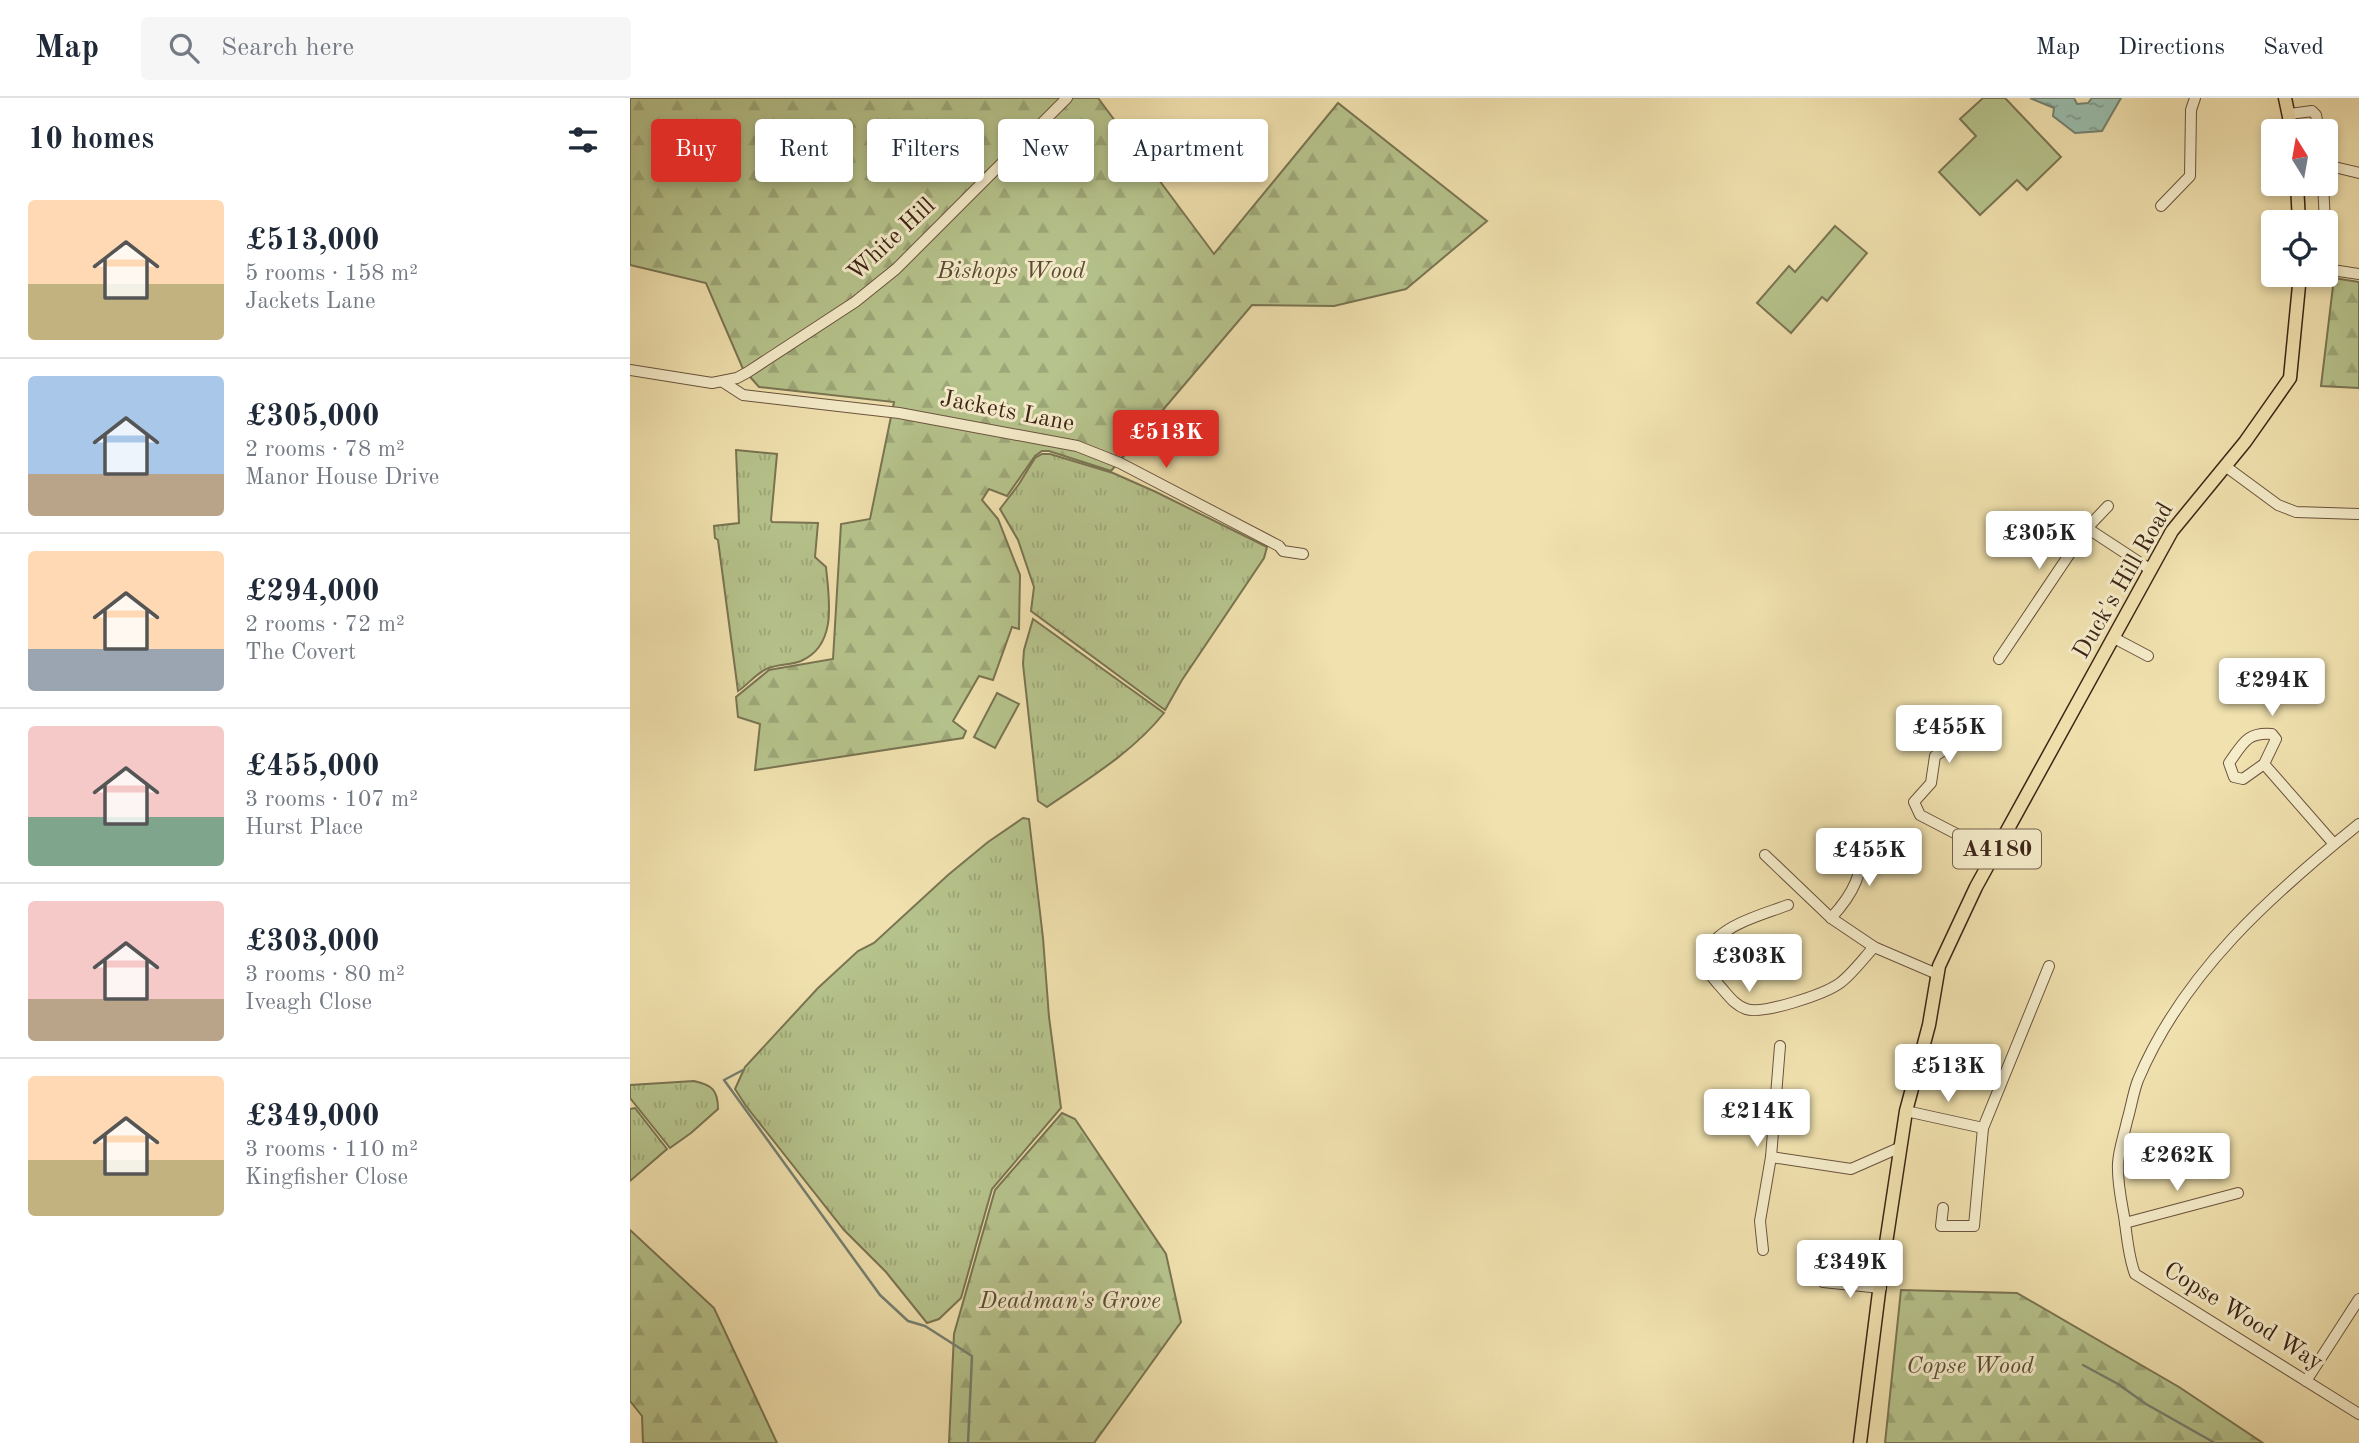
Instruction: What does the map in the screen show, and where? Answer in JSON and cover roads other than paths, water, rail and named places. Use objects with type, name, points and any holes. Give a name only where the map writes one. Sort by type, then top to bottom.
[{"type":"main road","points":[[2285,98],[2291,119]]},
{"type":"main road","name":"Duck's Hill Road","points":[[1860,1443],[1900,1147],[1906,1111],[1929,1026],[1939,966],[1992,858],[2172,531],[2291,378],[2299,287]]},
{"type":"street","name":"White Hill","points":[[723,382],[748,372],[855,302],[896,269],[1067,98]]},
{"type":"street","points":[[2161,206],[2190,176],[2191,110],[2195,98]]},
{"type":"street","points":[[2290,114],[2312,111],[2317,119]]},
{"type":"street","points":[[2338,168],[2359,173]]},
{"type":"street","points":[[2338,271],[2359,274]]},
{"type":"street","points":[[630,370],[712,383],[723,382]]},
{"type":"street","name":"Jackets Lane","points":[[723,382],[743,395],[899,413],[1077,446],[1119,463],[1279,546],[1283,551],[1304,554]]},
{"type":"street","points":[[2225,466],[2278,505],[2296,512],[2359,514]]},
{"type":"street","points":[[2000,659],[2087,528],[2108,506]]},
{"type":"street","points":[[2087,528],[2151,570]]},
{"type":"street","points":[[2114,638],[2148,656]]},
{"type":"street","points":[[1966,729],[1962,738],[1935,756],[1931,783],[1913,802],[1920,815],[1972,842],[1992,858]]},
{"type":"street","points":[[2261,733],[2272,734],[2276,739],[2264,764],[2243,779],[2234,777],[2230,763],[2248,738],[2261,733]]},
{"type":"street","points":[[2264,764],[2334,844]]},
{"type":"street","name":"Copse Wood Way","points":[[2359,824],[2299,872],[2217,955],[2182,999],[2137,1083],[2118,1163],[2119,1186],[2135,1274],[2359,1414]]},
{"type":"street","points":[[1830,918],[1849,899],[1863,863],[1864,839]]},
{"type":"street","points":[[1765,855],[1830,918],[1874,947],[1937,974]]},
{"type":"street","points":[[1788,905],[1737,925],[1715,939],[1704,955],[1708,972],[1736,1004],[1749,1011],[1767,1009],[1818,995],[1841,983],[1874,947]]},
{"type":"street","points":[[1942,1208],[1941,1226],[1974,1226],[1983,1128],[2049,966]]},
{"type":"street","points":[[1763,1251],[1760,1221],[1771,1157],[1780,1046]]},
{"type":"street","points":[[1906,1111],[1983,1128]]},
{"type":"street","points":[[1771,1157],[1851,1169],[1900,1147]]},
{"type":"street","points":[[2125,1223],[2238,1193]]},
{"type":"street","points":[[1824,1282],[1881,1288]]},
{"type":"street","points":[[2306,1381],[2359,1299]]},
{"type":"water","points":[[2030,98],[2074,98],[2077,104],[2088,103],[2092,98],[2121,98],[2102,131],[2075,133],[2053,116],[2054,108]]},
{"type":"waterway","points":[[743,1070],[724,1080],[880,1295],[908,1321],[925,1326],[972,1356],[968,1443]]},
{"type":"waterway","points":[[2083,1365],[2215,1443]]},
{"type":"park label","name":"Bishops Wood","points":[[1011,272]]},
{"type":"park label","name":"Deadman's Grove","points":[[1070,1302]]},
{"type":"park label","name":"Copse Wood","points":[[1970,1367]]}]
